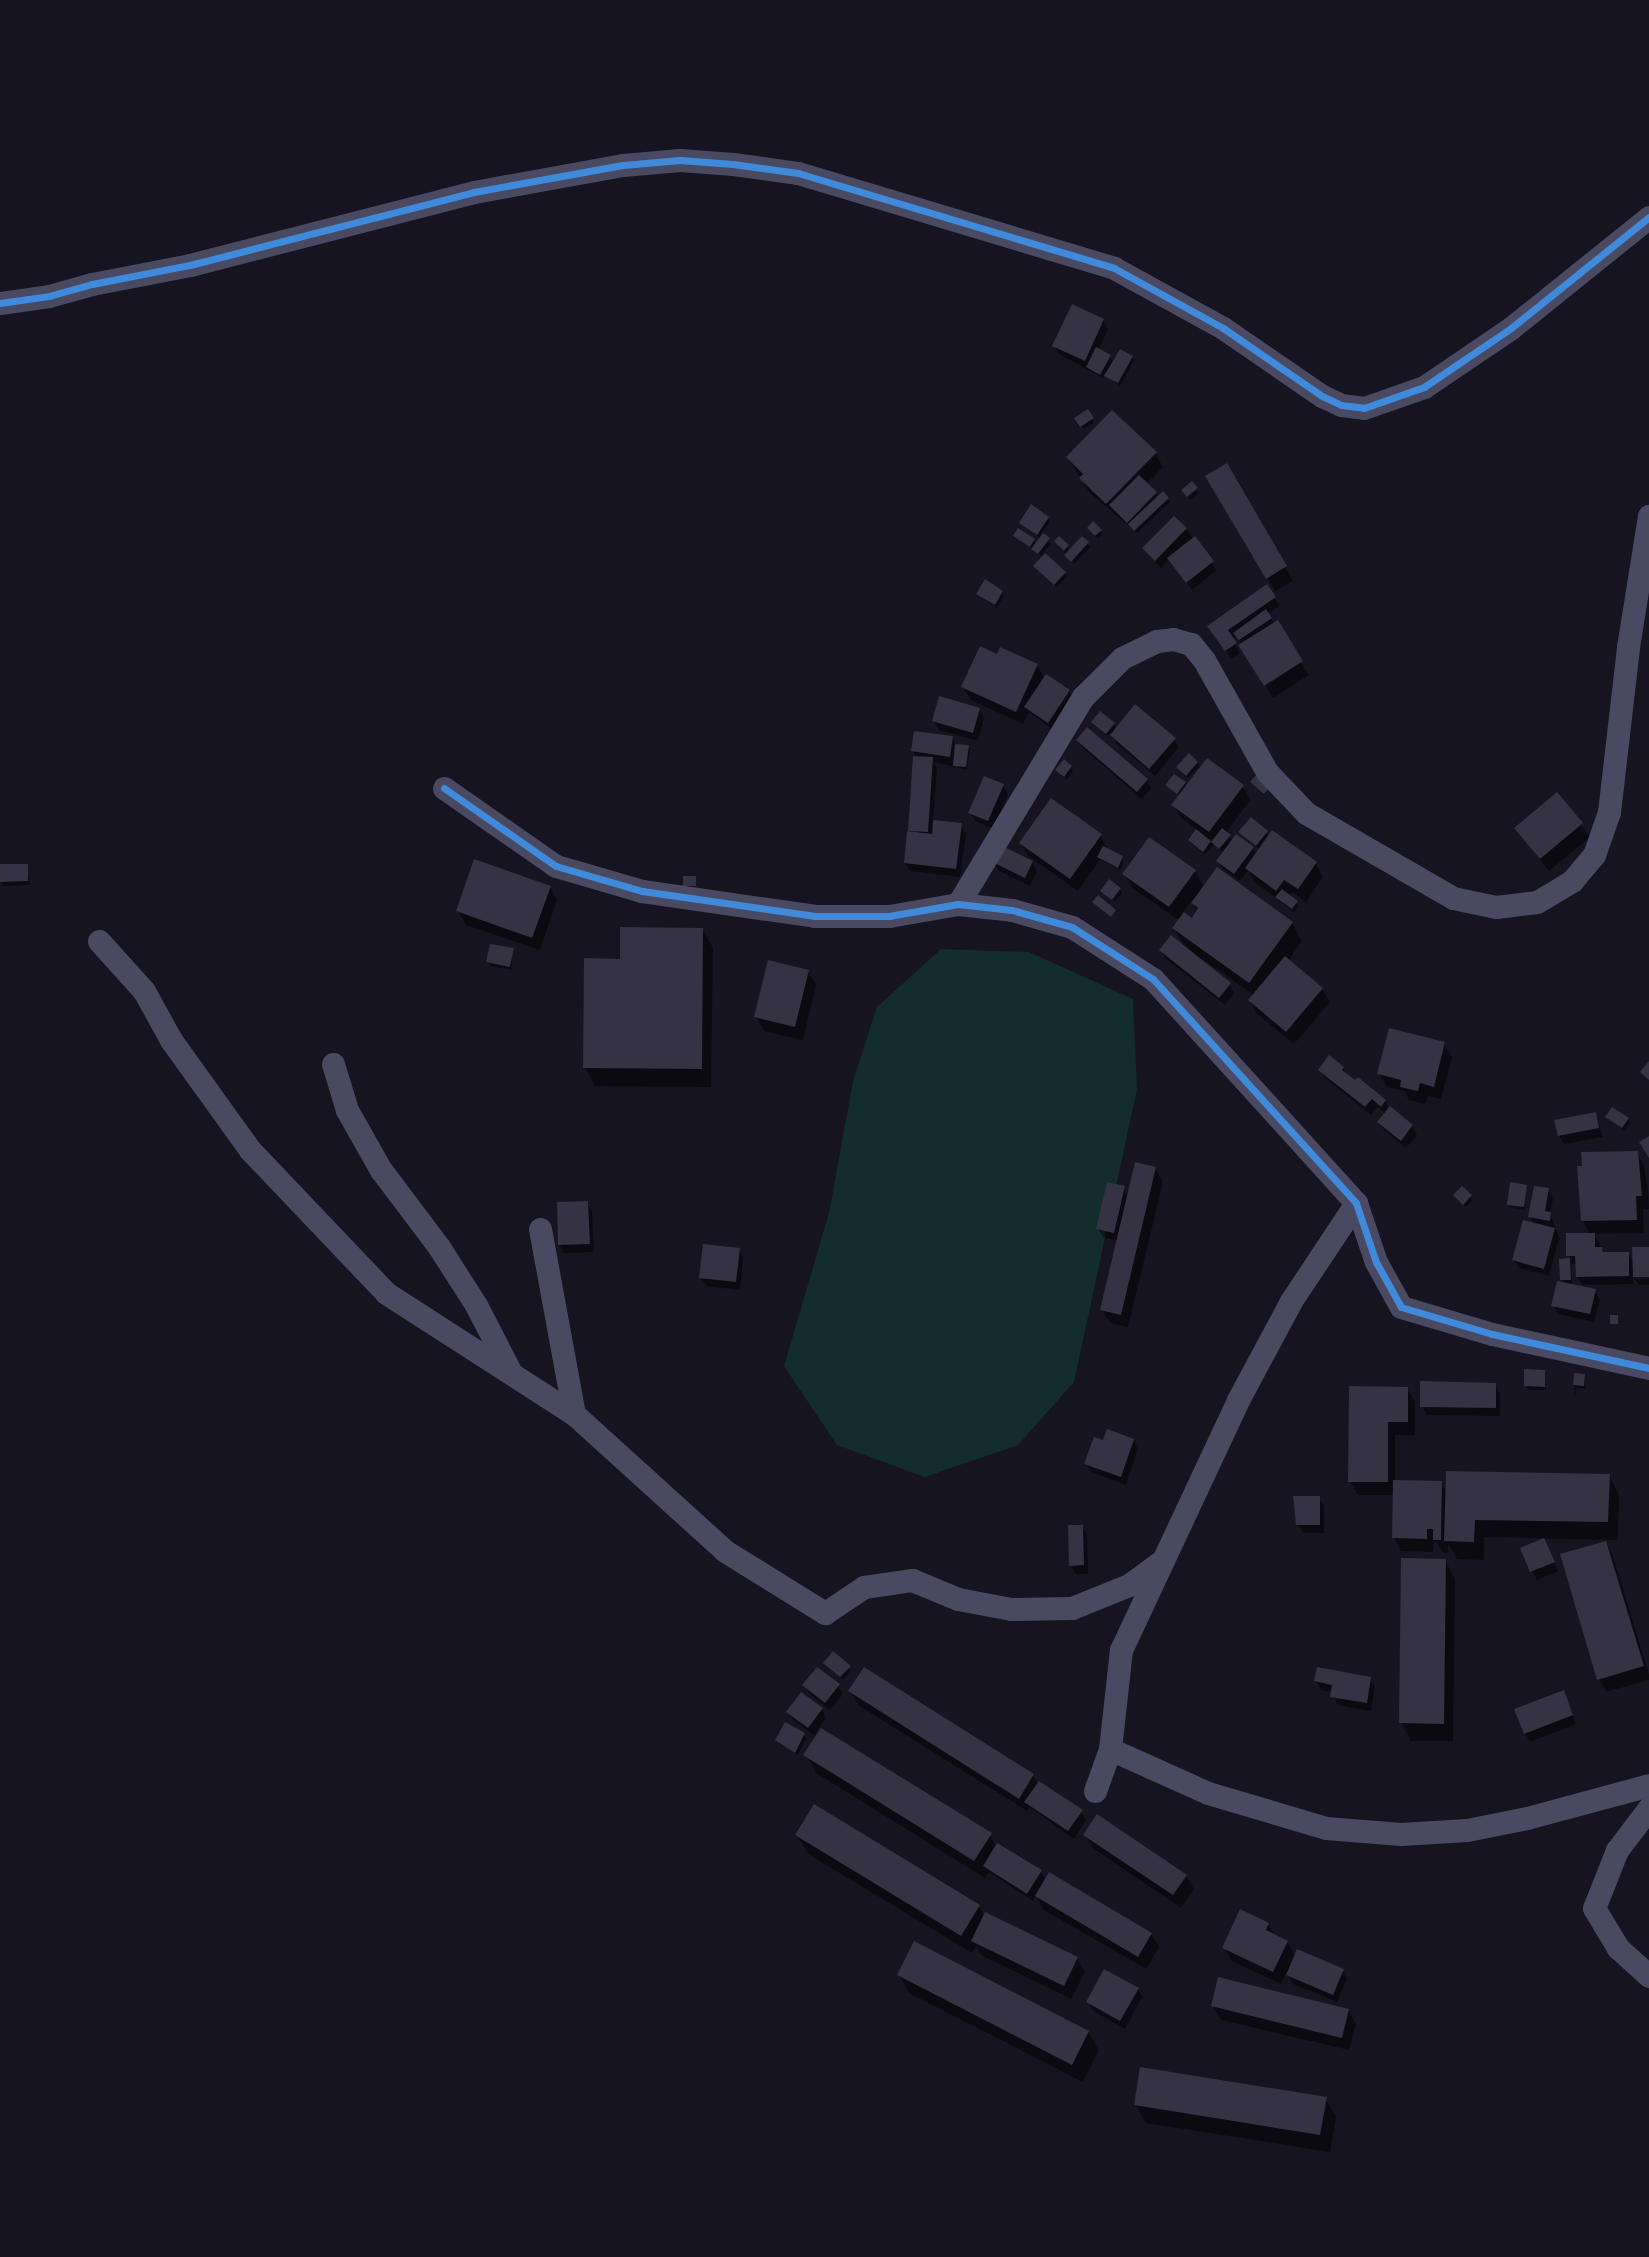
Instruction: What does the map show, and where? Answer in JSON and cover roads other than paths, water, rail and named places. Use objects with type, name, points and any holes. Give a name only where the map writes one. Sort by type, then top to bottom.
[{"type":"street","points":[[0,303],[48,296],[92,284],[203,262],[474,192],[561,179],[623,165],[680,160],[707,162],[798,173],[1114,268],[1223,327],[1322,397],[1341,405],[1364,408],[1424,387],[1511,327],[1649,217]]},
{"type":"street","points":[[958,904],[1083,697],[1122,658],[1157,641],[1173,639],[1191,645],[1204,660],[1267,772],[1306,813],[1452,898],[1496,907],[1537,902],[1572,881],[1594,855],[1609,811],[1628,647],[1649,516]]},
{"type":"street","points":[[444,788],[556,866],[642,891],[815,916],[889,916],[958,904],[1012,910],[1072,927],[1153,979],[1356,1203],[1376,1262],[1401,1307],[1492,1334],[1649,1368]]},
{"type":"street","points":[[99,941],[144,991],[171,1040],[250,1150],[386,1293],[574,1413],[725,1551],[825,1613],[864,1587],[912,1580],[958,1599],[1011,1609],[1072,1608],[1129,1585],[1163,1560]]},
{"type":"street","points":[[333,1064],[347,1110],[374,1158],[454,1270],[510,1371]]},
{"type":"street","points":[[1095,1791],[1110,1749],[1121,1650],[1238,1400],[1291,1301],[1356,1203]]},
{"type":"street","points":[[540,1229],[574,1413]]},
{"type":"street","points":[[1110,1749],[1208,1793],[1326,1828],[1401,1834],[1467,1830],[1527,1818],[1649,1785]]},
{"type":"street","points":[[1649,1808],[1616,1850],[1594,1908],[1618,1948],[1649,1976]]}]
